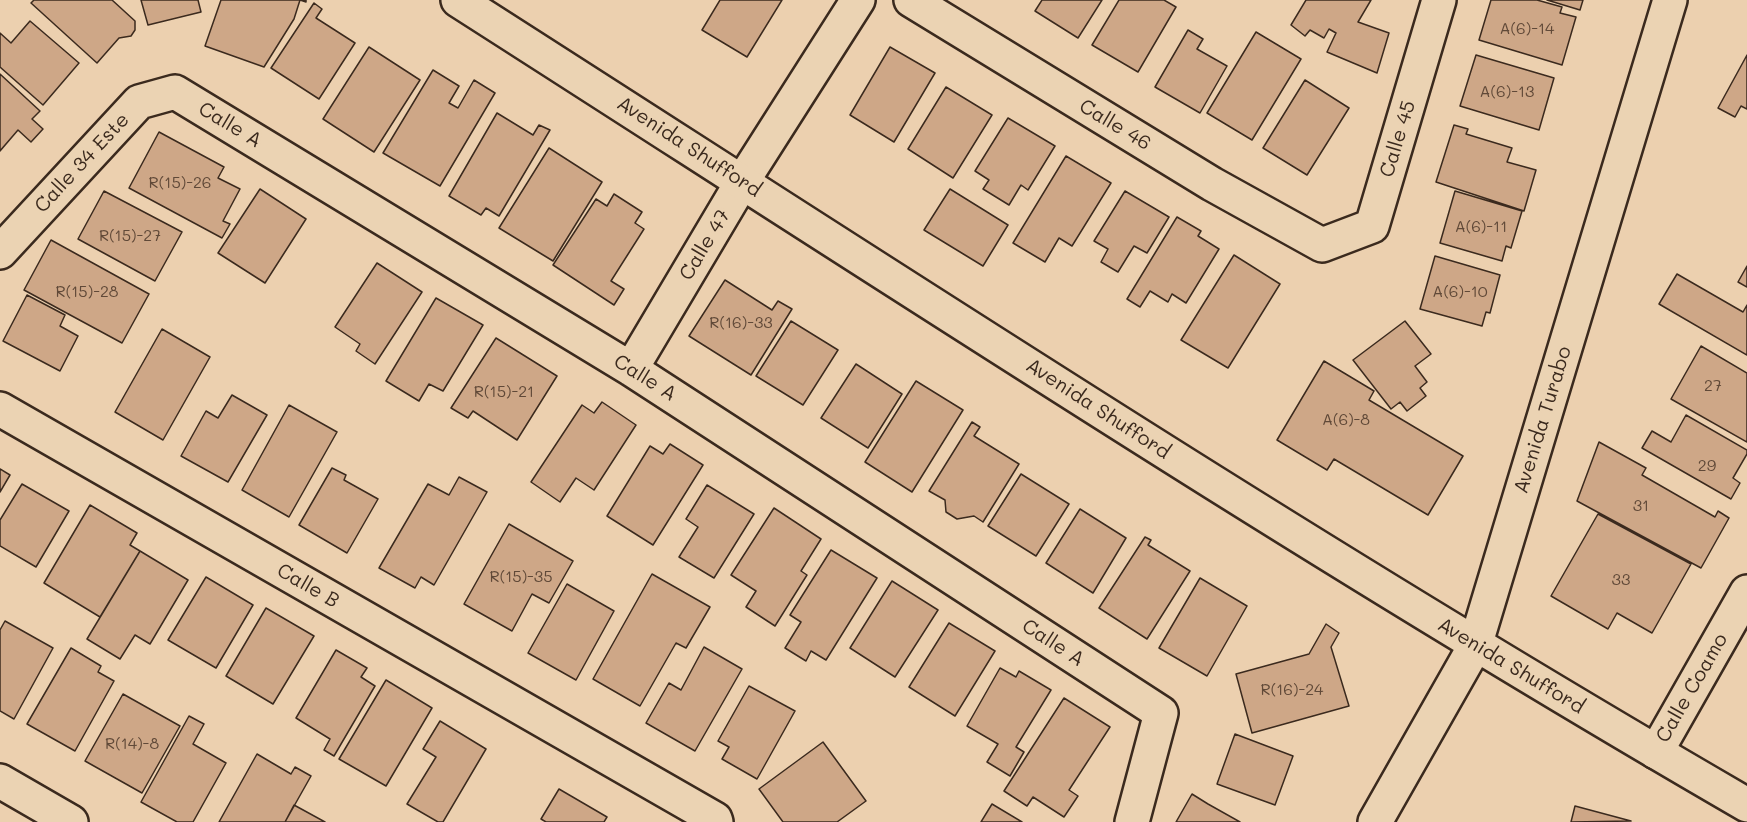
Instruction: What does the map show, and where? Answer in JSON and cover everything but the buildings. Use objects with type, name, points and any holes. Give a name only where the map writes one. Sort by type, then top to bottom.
[{"type":"street","name":"Avenida Shufford","points":[[458,0],[1211,481],[1475,646],[1747,805]]},
{"type":"street","name":"Calle 47","points":[[631,369],[742,182],[858,0]]},
{"type":"street","name":"Calle 46","points":[[911,0],[1212,184],[1322,245]]},
{"type":"street","name":"Calle 45","points":[[1322,245],[1372,226],[1439,0]]},
{"type":"street","name":"Avenida Turabo","points":[[1375,822],[1475,646],[1670,0]]},
{"type":"street","name":"Calle 34 Este","points":[[0,252],[139,102],[175,92]]},
{"type":"street","name":"Calle A","points":[[175,92],[631,369],[1161,713],[1132,822]]},
{"type":"street","name":"Calle B","points":[[0,409],[715,819],[716,822]]},
{"type":"street","name":"Calle Coamo","points":[[1656,752],[1747,592]]},
{"type":"street","points":[[0,781],[71,822]]}]
